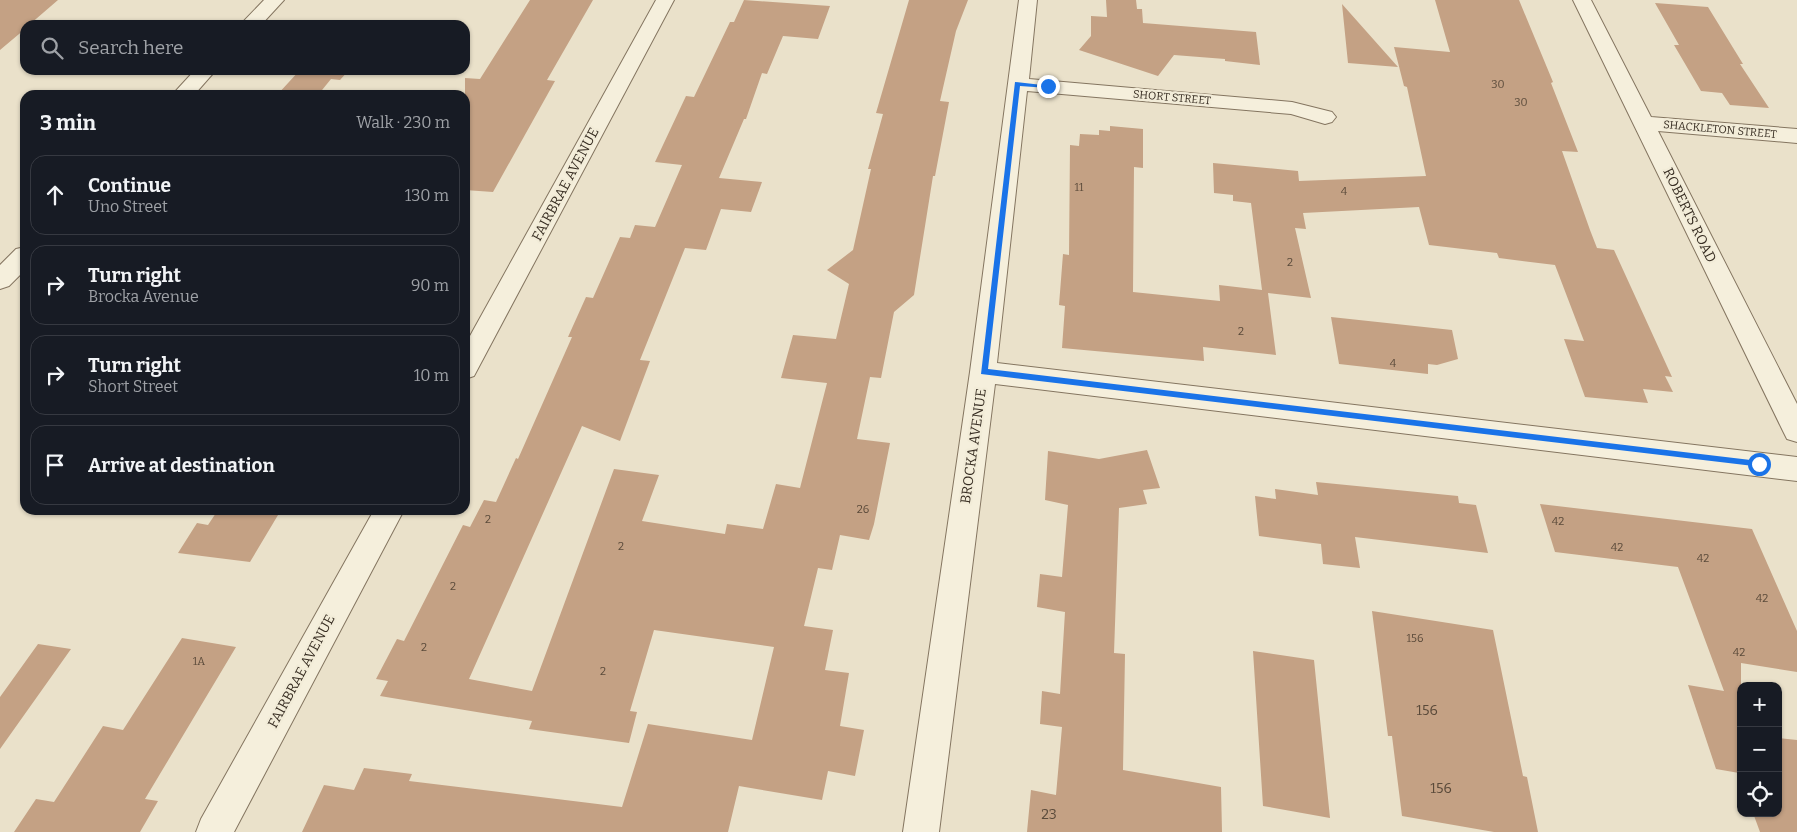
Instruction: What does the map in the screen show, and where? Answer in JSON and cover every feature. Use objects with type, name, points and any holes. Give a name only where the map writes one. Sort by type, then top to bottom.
[{"type":"street","points":[[255,20],[275,0]]},
{"type":"street","name":"FAIRBRAE AVENUE","points":[[470,360],[665,0]]},
{"type":"street","name":"BROCKA AVENUE","points":[[921,832],[984,372],[1028,0]]},
{"type":"street","name":"ROBERTS ROAD","points":[[1582,0],[1797,431]]},
{"type":"street","points":[[187,90],[201,75]]},
{"type":"street","name":"SHORT STREET","points":[[1018,84],[1292,108],[1325,117]]},
{"type":"street","name":"SHACKLETON STREET","points":[[1644,123],[1797,136]]},
{"type":"street","points":[[0,280],[20,260]]},
{"type":"street","points":[[984,372],[1797,469]]},
{"type":"street","name":"FAIRBRAE AVENUE","points":[[214,832],[386,515]]},
{"type":"building","points":[[0,0],[58,0],[35,20],[20,20],[20,33],[0,50]]},
{"type":"building","points":[[530,0],[593,0],[547,80],[555,81],[493,192],[470,190],[470,90],[465,90],[465,78],[480,79]]},
{"type":"building","points":[[744,0],[830,6],[818,39],[783,36],[767,74],[762,73],[746,119],[744,119],[719,178],[762,182],[751,212],[721,209],[706,250],[685,248],[640,360],[650,361],[620,441],[582,426],[469,679],[532,691],[614,469],[659,475],[642,521],[725,534],[727,524],[763,529],[776,484],[800,488],[827,383],[781,378],[793,335],[836,339],[849,284],[827,270],[853,250],[871,169],[868,169],[883,114],[876,113],[909,0],[968,0],[956,31],[940,101],[949,102],[935,176],[933,176],[914,295],[894,312],[881,378],[870,377],[857,439],[890,443],[874,524],[869,540],[840,535],[832,570],[818,568],[804,626],[833,630],[825,670],[849,673],[840,726],[864,730],[855,776],[828,771],[822,800],[739,786],[728,832],[302,832],[324,785],[354,790],[364,768],[412,774],[409,781],[622,807],[648,724],[752,740],[774,647],[654,630],[630,711],[637,712],[629,743],[529,729],[532,721],[380,696],[388,681],[376,679],[397,639],[404,641],[463,525],[470,527],[484,500],[496,502],[516,458],[518,459],[572,337],[568,337],[586,297],[593,298],[620,237],[630,238],[635,225],[655,227],[682,165],[655,162],[686,96],[694,97],[730,22],[734,22]]},
{"type":"building","points":[[1106,0],[1136,0],[1137,9],[1142,9],[1143,23],[1256,32],[1260,65],[1225,61],[1225,59],[1174,55],[1158,76],[1079,50],[1091,36],[1091,16],[1107,17]]},
{"type":"building","points":[[1435,0],[1519,0],[1553,82],[1551,83],[1578,152],[1562,151],[1597,248],[1614,250],[1672,377],[1665,376],[1673,392],[1643,389],[1648,403],[1585,397],[1564,339],[1584,341],[1555,265],[1499,258],[1497,253],[1429,245],[1419,207],[1303,213],[1306,229],[1295,228],[1311,298],[1268,293],[1276,355],[1203,347],[1204,361],[1062,348],[1065,306],[1059,305],[1063,254],[1069,255],[1070,145],[1079,146],[1080,134],[1099,135],[1099,130],[1110,131],[1110,126],[1143,129],[1143,168],[1134,167],[1133,292],[1220,301],[1219,285],[1262,290],[1251,203],[1233,201],[1233,195],[1214,193],[1213,163],[1298,171],[1299,181],[1426,176],[1407,87],[1404,86],[1394,47],[1450,52]]},
{"type":"building","points":[[1655,3],[1708,7],[1743,64],[1740,64],[1769,108],[1730,105],[1722,93],[1701,91],[1674,45],[1679,45]]},
{"type":"building","points":[[1342,4],[1398,67],[1348,63]]},
{"type":"building","points":[[295,75],[344,75],[340,80],[331,79],[322,90],[282,90]]},
{"type":"building","points":[[1331,317],[1452,330],[1458,359],[1437,365],[1428,364],[1428,374],[1339,364]]},
{"type":"building","points":[[1147,450],[1160,488],[1143,490],[1147,504],[1119,508],[1114,653],[1125,654],[1123,770],[1221,787],[1222,832],[1027,832],[1031,790],[1056,795],[1062,727],[1040,724],[1042,691],[1060,694],[1065,612],[1037,607],[1040,574],[1062,577],[1068,505],[1045,500],[1048,451],[1099,459]]},
{"type":"building","points":[[1316,482],[1458,496],[1459,503],[1476,505],[1488,553],[1355,537],[1360,568],[1323,564],[1321,544],[1259,536],[1255,496],[1276,499],[1275,489],[1318,495]]},
{"type":"building","points":[[1540,504],[1752,529],[1797,631],[1797,672],[1741,663],[1741,682],[1737,682],[1737,773],[1716,769],[1688,685],[1724,691],[1678,567],[1555,552]]},
{"type":"building","points":[[215,515],[278,515],[250,562],[178,553],[197,523],[208,525]]},
{"type":"building","points":[[1372,611],[1493,630],[1523,776],[1527,777],[1538,832],[1494,832],[1402,816],[1392,736],[1388,736]]},
{"type":"building","points":[[182,638],[236,647],[145,799],[158,801],[140,832],[14,832],[36,799],[54,802],[103,726],[123,730]]},
{"type":"building","points":[[38,644],[71,649],[0,749],[0,697]]},
{"type":"building","points":[[1253,651],[1314,660],[1330,818],[1263,806]]},
{"type":"building","points":[[1782,738],[1797,740],[1797,832],[1760,832],[1754,817],[1782,817]]},
{"type":"route","points":[[1048,86],[1018,84],[984,372],[1759,464]]}]
